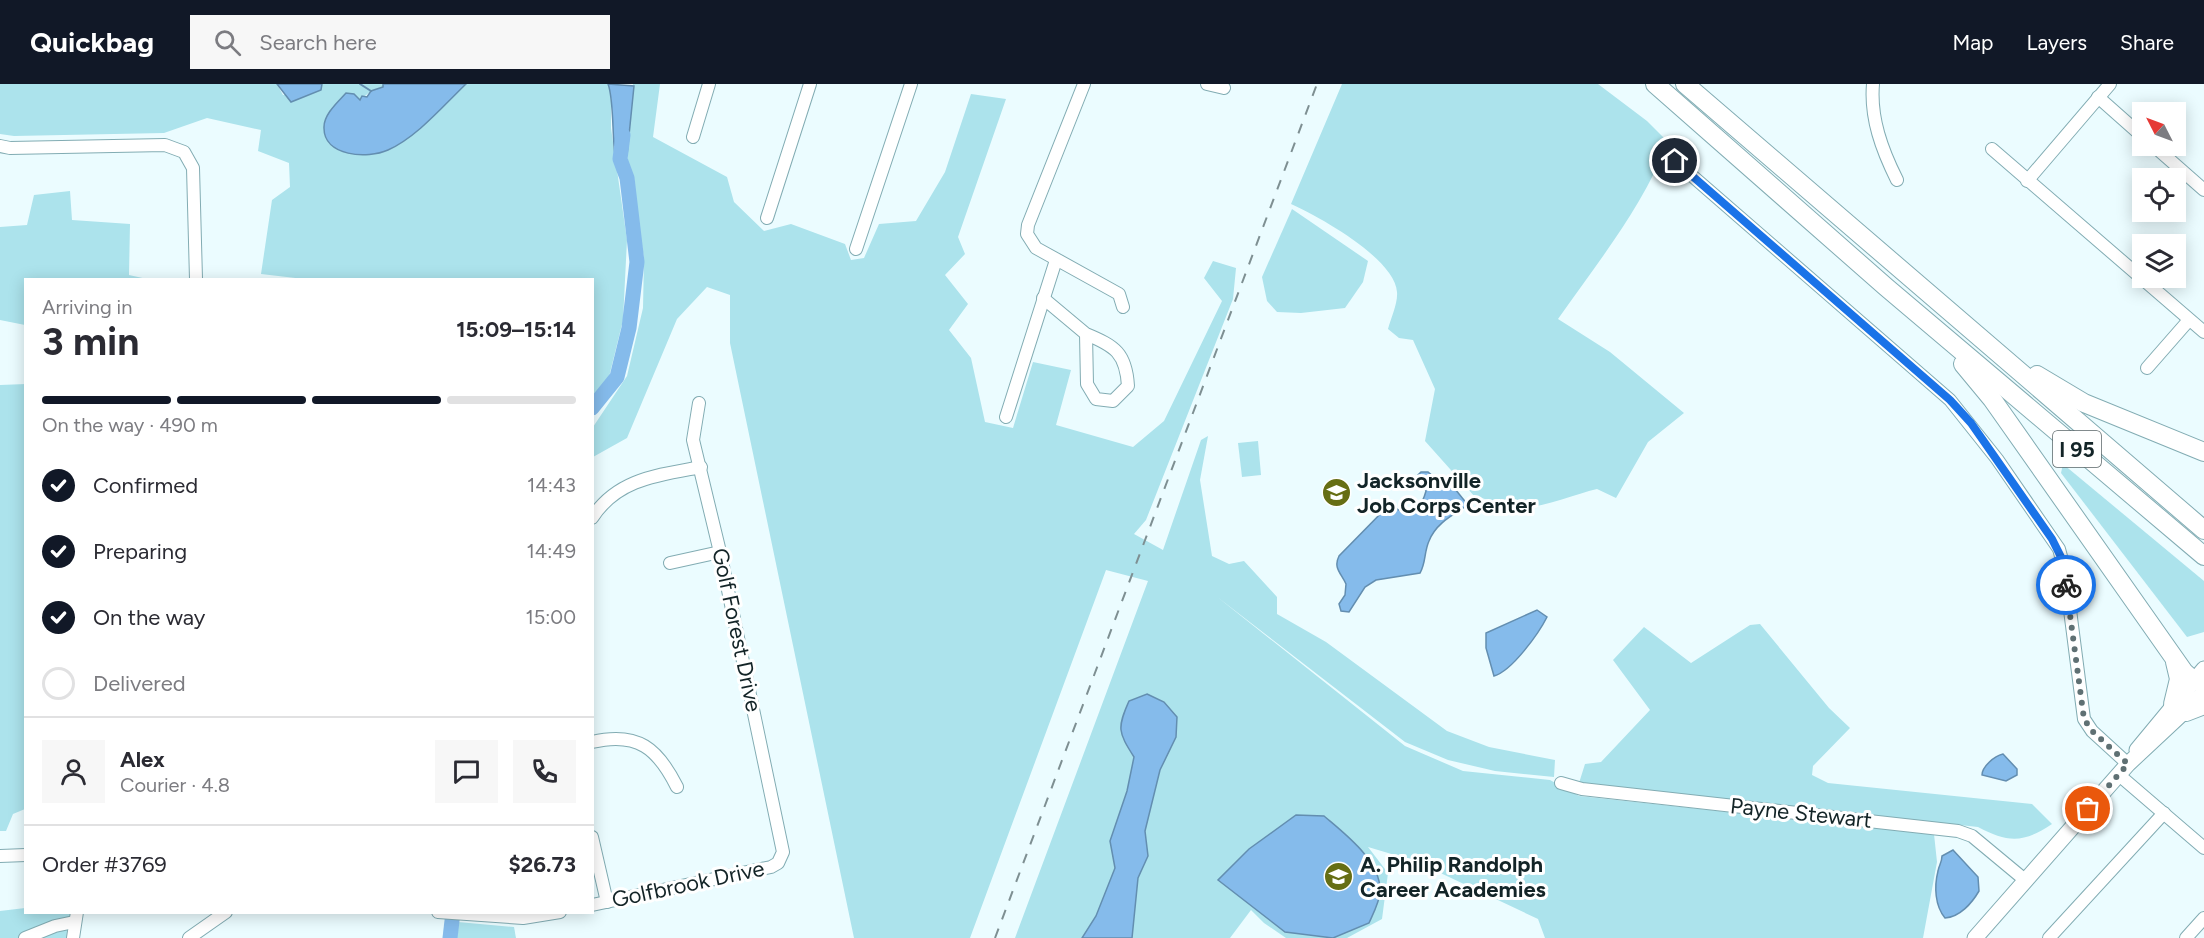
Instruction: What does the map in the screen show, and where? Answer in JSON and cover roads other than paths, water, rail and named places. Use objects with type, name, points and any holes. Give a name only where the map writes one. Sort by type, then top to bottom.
[{"type":"highway","name":"I 95","points":[[1655,84],[1886,287],[2204,556]]},
{"type":"highway","name":"I 95","points":[[1684,84],[2204,530]]},
{"type":"highway","points":[[1886,287],[1965,366],[1992,399],[2175,660],[2201,681]]},
{"type":"highway","points":[[1969,327],[2048,383],[2084,403],[2204,452]]},
{"type":"highway","points":[[2175,660],[2179,679],[2179,708],[2204,705]]},
{"type":"main road","points":[[1975,938],[2201,681]]},
{"type":"street","points":[[693,137],[710,84]]},
{"type":"street","points":[[767,218],[810,84]]},
{"type":"street","points":[[856,249],[911,84]]},
{"type":"street","points":[[1084,84],[1028,225],[1030,242],[1056,260],[1119,294],[1123,307]]},
{"type":"street","points":[[1207,84],[1224,88]]},
{"type":"street","points":[[1873,84],[1872,102],[1877,132],[1897,180]]},
{"type":"street","points":[[2027,181],[2110,84]]},
{"type":"street","points":[[2098,97],[2132,127]]},
{"type":"street","points":[[0,146],[10,148],[165,145],[184,152],[193,168],[196,278]]},
{"type":"street","points":[[1992,149],[2204,332]]},
{"type":"street","points":[[2166,156],[2204,189]]},
{"type":"street","points":[[1675,161],[1950,400],[1971,423],[2059,549],[2065,571],[2084,719],[2123,769],[2164,813],[2204,848]]},
{"type":"street","points":[[1006,417],[1056,260]]},
{"type":"street","points":[[1043,298],[1086,334],[1115,348],[1127,366],[1128,386],[1113,401],[1096,399],[1087,384],[1086,334]]},
{"type":"street","points":[[2147,368],[2189,320]]},
{"type":"street","name":"Golf Forest Drive","points":[[699,403],[693,440],[720,552],[783,846],[781,857]]},
{"type":"street","points":[[594,516],[605,501],[628,484],[643,478],[701,467]]},
{"type":"street","points":[[670,563],[720,552]]},
{"type":"street","points":[[594,742],[625,738],[643,745],[664,762],[677,787]]},
{"type":"street","name":"Payne Stewart","points":[[1561,783],[1582,789],[1958,831],[1972,836],[2025,880]]},
{"type":"street","points":[[2049,938],[2164,813]]},
{"type":"street","points":[[594,846],[607,902]]},
{"type":"street","points":[[0,856],[24,855]]},
{"type":"street","name":"Golfbrook Drive","points":[[594,905],[771,867],[781,857]]},
{"type":"street","points":[[189,938],[223,914]]},
{"type":"street","points":[[473,914],[523,918],[548,914]]},
{"type":"street","points":[[25,938],[75,917],[73,938]]},
{"type":"street","points":[[2186,938],[2204,918]]},
{"type":"waterway","points":[[360,84],[371,91]]},
{"type":"waterway","points":[[594,406],[617,377],[629,328],[637,262],[627,178],[620,159],[623,135]]},
{"type":"waterway","points":[[450,938],[453,914]]},
{"type":"railway","points":[[995,938],[1317,84]]},
{"type":"place","name":"Jacksonville Job Corps Center","points":[[1336,493]]},
{"type":"place","name":"A. Philip Randolph Career Academies","points":[[1339,877]]}]
